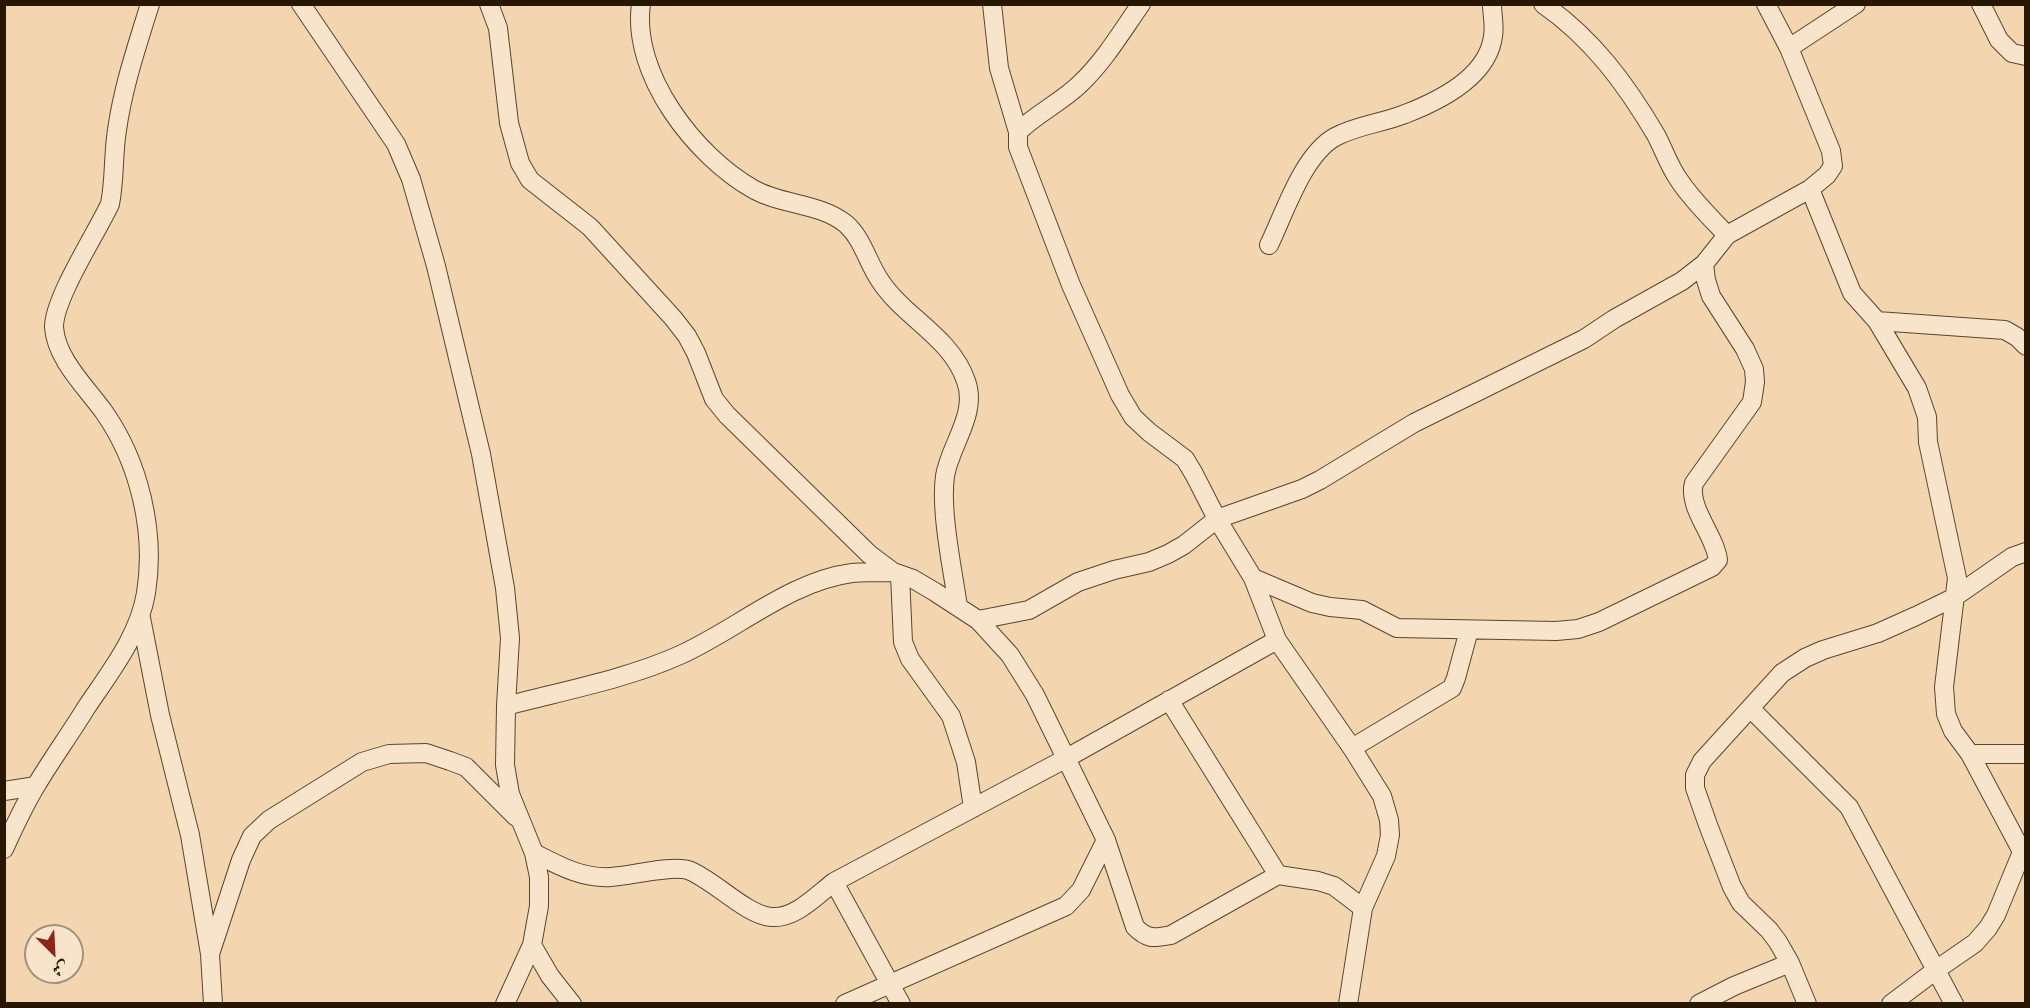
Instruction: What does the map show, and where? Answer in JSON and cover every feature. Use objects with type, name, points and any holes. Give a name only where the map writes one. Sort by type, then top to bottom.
[{"type":"street","points":[[4,849],[36,786],[125,649],[141,618],[147,591],[149,548],[144,505],[134,467],[105,414],[64,359],[54,326],[60,300],[110,204],[124,89],[150,4]]},
{"type":"street","points":[[301,4],[396,144],[411,179],[436,266],[481,454],[505,588],[510,638],[505,765],[510,794],[534,853],[538,877],[539,906],[532,945],[505,1004]]},
{"type":"street","points":[[489,4],[498,28],[509,123],[520,163],[530,180],[590,227],[673,318],[687,336],[696,353],[714,399],[727,415],[869,554],[896,573],[920,584],[978,620],[1010,655],[1035,694],[1106,840],[1135,927],[1143,935],[1154,938],[1171,935],[1278,875],[1318,881],[1334,886],[1363,908]]},
{"type":"street","points":[[641,4],[639,20],[641,38],[654,79],[675,115],[702,150],[754,190],[830,215],[846,225],[862,246],[881,283],[938,338],[967,381],[969,397],[967,415],[945,476],[947,527],[958,607]]},
{"type":"street","points":[[992,4],[999,68],[1018,132],[1018,147],[1071,285],[1120,395],[1133,417],[1185,459],[1202,487],[1217,519],[1253,578],[1277,640],[1352,748],[1382,796],[1389,820],[1390,835],[1386,856],[1363,908],[1348,1004]]},
{"type":"street","points":[[1018,132],[1029,121],[1080,84],[1098,64],[1142,4]]},
{"type":"street","points":[[1269,245],[1312,158],[1334,138],[1404,115],[1441,98],[1474,75],[1487,60],[1494,36],[1492,4]]},
{"type":"street","points":[[1543,4],[1564,20],[1608,64],[1625,86],[1657,137],[1678,179],[1727,236]]},
{"type":"street","points":[[978,620],[1029,610],[1078,582],[1113,570],[1149,562],[1184,545],[1217,519],[1302,489],[1320,480],[1414,423],[1584,339],[1614,319],[1671,288],[1704,264],[1727,236],[1810,189],[1827,175],[1833,166],[1831,151],[1789,48],[1766,4]]},
{"type":"street","points":[[1789,48],[1856,4]]},
{"type":"street","points":[[1981,4],[1999,40],[2012,53],[2025,56]]},
{"type":"street","points":[[1810,189],[1852,293],[1877,321],[1917,388],[1927,417],[1928,442],[1957,578],[1944,687],[1946,714],[2024,855],[1996,915],[1975,943],[1892,1004]]},
{"type":"street","points":[[1253,578],[1312,603],[1362,610],[1397,628],[1556,631],[1578,629],[1599,622],[1712,567],[1718,560],[1717,551],[1695,503],[1692,491],[1694,483],[1752,402],[1755,382],[1754,369],[1745,349],[1711,296],[1704,264]]},
{"type":"street","points":[[1877,321],[2005,330],[2017,337],[2025,346]]},
{"type":"street","points":[[1807,1004],[1790,963],[1778,942],[1741,903],[1732,887],[1695,788],[1695,775],[1702,761],[1750,708],[1782,674],[1805,658],[1878,633],[1953,598],[2012,558],[2025,552]]},
{"type":"street","points":[[506,706],[650,668],[708,641],[795,591],[824,580],[851,573],[896,573]]},
{"type":"street","points":[[896,573],[903,642],[910,659],[951,716],[966,762],[973,808]]},
{"type":"street","points":[[141,618],[160,716],[190,835],[210,954],[213,1004]]},
{"type":"street","points":[[1352,748],[1452,688],[1468,630]]},
{"type":"street","points":[[534,853],[569,870],[591,877],[610,878],[686,869],[752,910],[769,917],[782,916],[799,909],[834,882],[1065,759],[1277,640]]},
{"type":"street","points":[[1169,700],[1278,875]]},
{"type":"street","points":[[1750,708],[1849,807],[1954,1004]]},
{"type":"street","points":[[210,954],[241,860],[252,836],[269,820],[362,762],[389,754],[426,753],[466,767],[522,823]]},
{"type":"street","points":[[1970,754],[2025,754]]},
{"type":"street","points":[[4,791],[36,786]]},
{"type":"street","points":[[845,1004],[1066,906],[1081,890],[1106,840]]},
{"type":"street","points":[[834,882],[901,1004]]},
{"type":"street","points":[[532,945],[550,976],[572,1004]]},
{"type":"street","points":[[1699,1004],[1734,986],[1790,963]]}]
